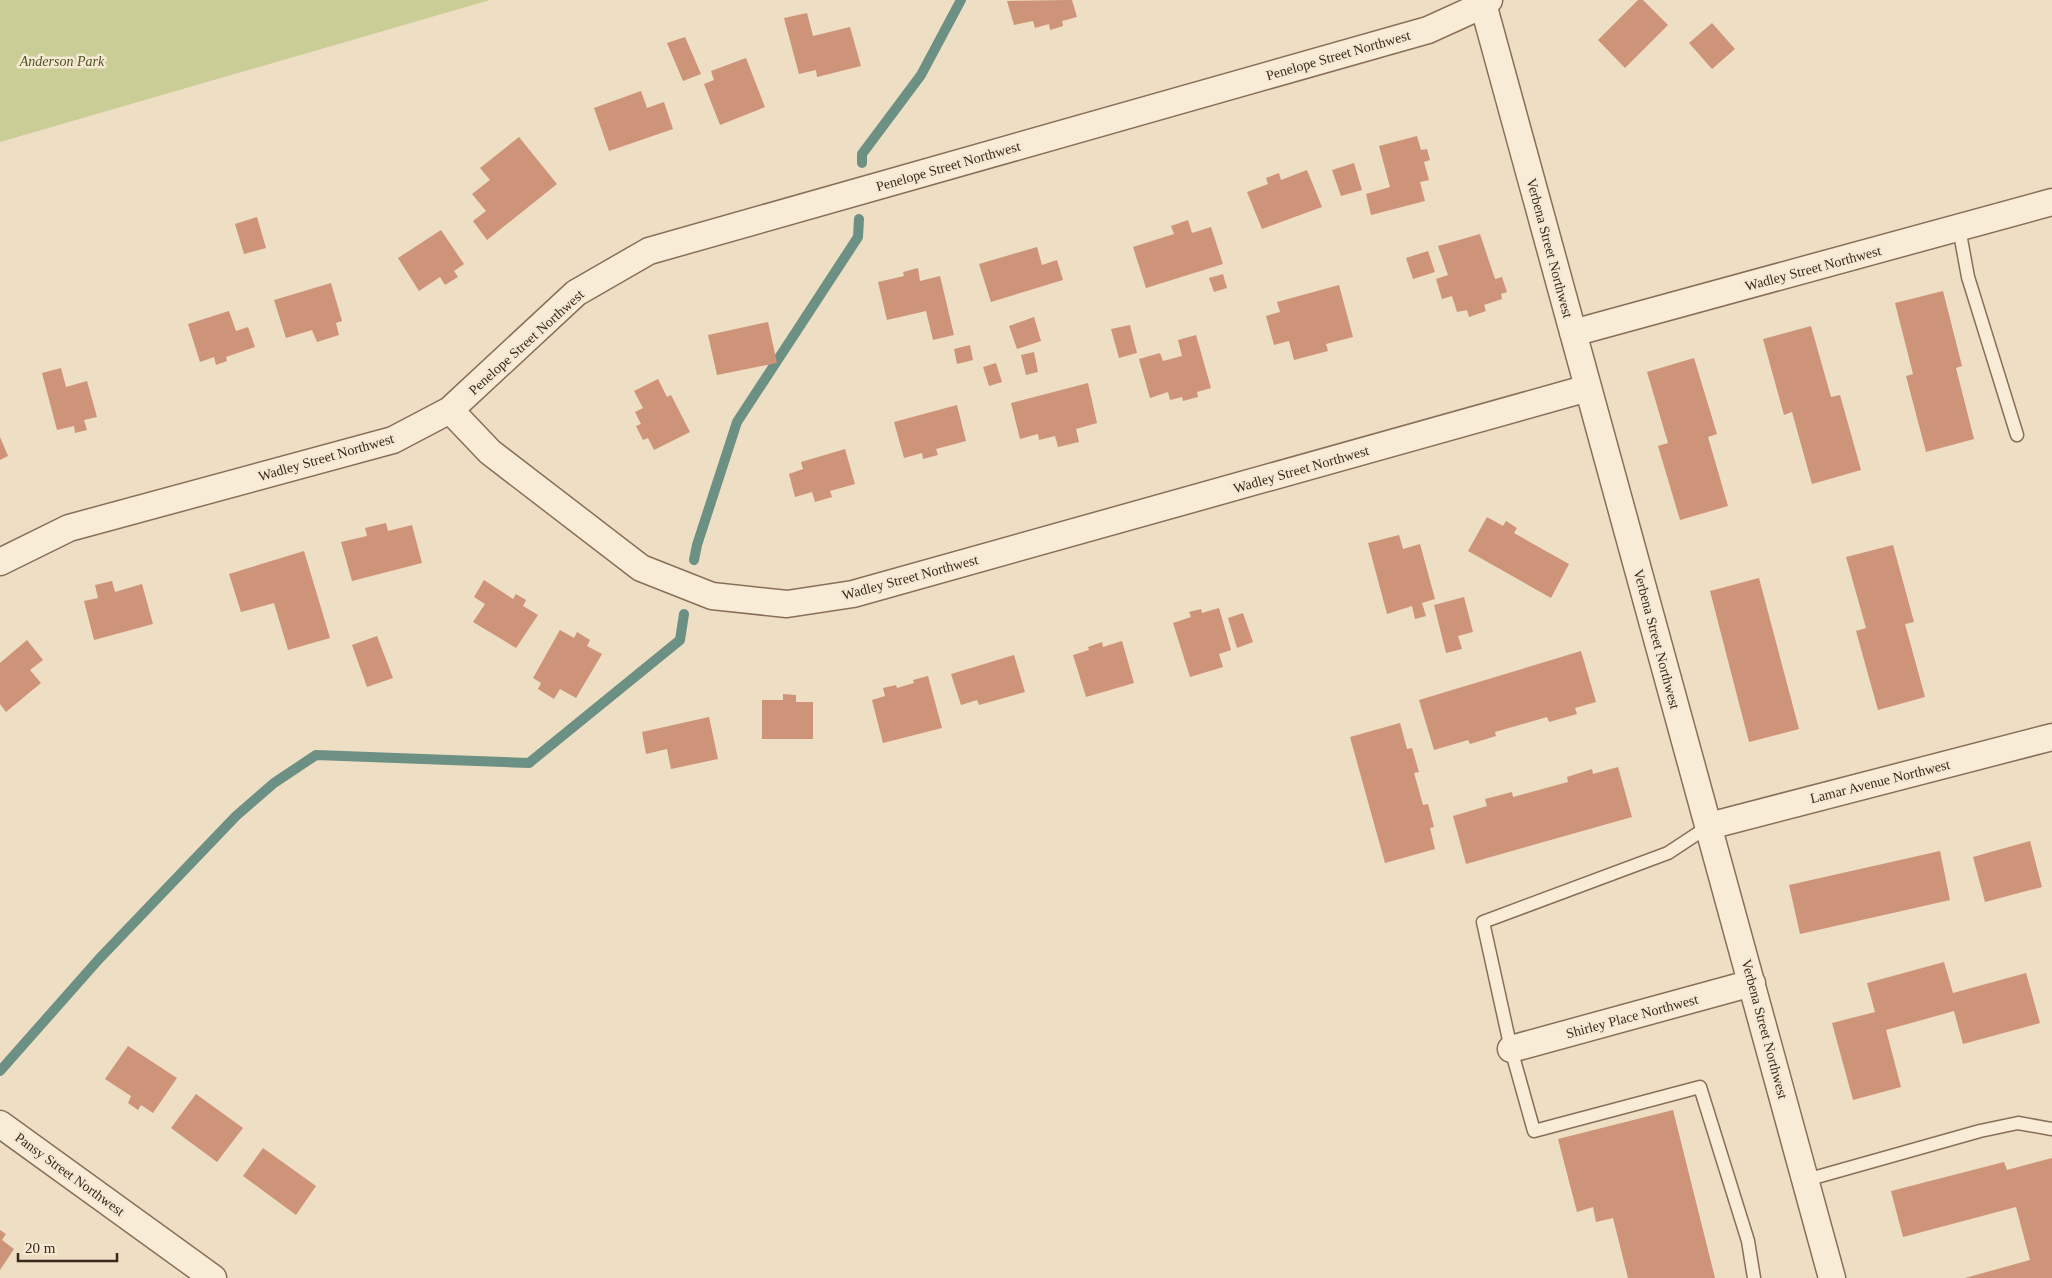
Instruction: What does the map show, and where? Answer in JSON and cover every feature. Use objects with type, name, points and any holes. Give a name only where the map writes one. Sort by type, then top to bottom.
[{"type":"street","name":"Verbena Street Northwest","points":[[1485,2],[1573,333],[1832,1278]]},
{"type":"street","name":"Penelope Street Northwest","points":[[450,410],[576,293],[649,251],[1428,30],[1485,2]]},
{"type":"street","name":"Wadley Street Northwest","points":[[1573,333],[2052,202]]},
{"type":"street","name":"Wadley Street Northwest","points":[[0,562],[69,528],[393,440],[450,410],[490,452],[641,568],[712,596],[787,604],[853,594],[1588,388]]},
{"type":"street","name":"Lamar Avenue Northwest","points":[[1709,826],[2052,737]]},
{"type":"street","name":"Shirley Place Northwest","points":[[1511,1049],[1752,983]]},
{"type":"street","name":"Pansy Street Northwest","points":[[0,1124],[213,1278]]},
{"type":"lane","points":[[1959,228],[1968,277],[2017,435]]},
{"type":"lane","points":[[1709,826],[1668,853],[1483,922],[1511,1049],[1534,1131],[1700,1087],[1748,1242],[1754,1278]]},
{"type":"lane","points":[[1806,1180],[1980,1131],[2018,1123],[2052,1129]]},
{"type":"green space","name":"Anderson Park","points":[[0,0],[490,0],[0,142]]},
{"type":"building","points":[[1072,0],[1077,17],[1062,21],[1063,26],[1050,30],[1049,24],[1035,28],[1033,21],[1014,25],[1007,1]]},
{"type":"building","points":[[1638,0],[1643,0],[1668,25],[1625,68],[1598,40]]},
{"type":"building","points":[[807,13],[813,36],[850,27],[861,66],[817,77],[816,70],[799,74],[784,18]]},
{"type":"building","points":[[1712,23],[1735,49],[1712,69],[1689,43]]},
{"type":"building","points":[[685,37],[701,74],[683,81],[667,43]]},
{"type":"building","points":[[746,58],[765,107],[720,125],[704,84],[714,80],[711,71]]},
{"type":"building","points":[[641,91],[647,108],[664,102],[673,129],[609,151],[594,108]]},
{"type":"building","points":[[1417,136],[1421,150],[1427,149],[1430,160],[1424,162],[1429,180],[1420,182],[1425,201],[1371,215],[1366,194],[1390,187],[1379,146]]},
{"type":"building","points":[[519,137],[557,184],[487,240],[473,221],[486,211],[472,194],[490,180],[480,168]]},
{"type":"building","points":[[1354,163],[1362,190],[1341,196],[1332,170]]},
{"type":"building","points":[[1307,170],[1322,207],[1262,229],[1247,192],[1268,184],[1266,178],[1279,173],[1281,180]]},
{"type":"building","points":[[257,217],[266,248],[244,254],[235,224]]},
{"type":"building","points":[[1188,220],[1192,233],[1211,227],[1223,264],[1146,288],[1133,247],[1174,234],[1171,226]]},
{"type":"building","points":[[441,230],[464,264],[454,271],[458,277],[445,285],[440,277],[419,291],[398,258]]},
{"type":"building","points":[[1480,234],[1495,279],[1502,277],[1507,292],[1501,294],[1502,299],[1484,305],[1486,311],[1469,317],[1467,310],[1457,312],[1452,296],[1442,299],[1436,279],[1448,275],[1438,246]]},
{"type":"building","points":[[1037,247],[1042,265],[1057,260],[1063,280],[991,302],[979,264]]},
{"type":"building","points":[[1428,251],[1435,272],[1413,279],[1406,258]]},
{"type":"building","points":[[918,268],[920,281],[940,276],[954,335],[933,340],[926,311],[887,320],[878,282],[904,276],[903,272]]},
{"type":"building","points":[[1223,274],[1227,288],[1214,292],[1209,278]]},
{"type":"building","points":[[331,283],[342,321],[336,323],[339,335],[317,342],[312,330],[286,338],[274,300]]},
{"type":"building","points":[[1339,285],[1353,337],[1326,344],[1328,351],[1294,360],[1289,341],[1274,345],[1266,316],[1280,312],[1277,302]]},
{"type":"building","points":[[1943,291],[1962,366],[1956,368],[1974,439],[1926,452],[1906,376],[1913,374],[1895,303]]},
{"type":"building","points":[[229,311],[236,331],[248,327],[255,347],[226,357],[227,361],[216,365],[214,357],[200,362],[188,324]]},
{"type":"building","points":[[1034,317],[1041,341],[1017,349],[1009,326]]},
{"type":"building","points":[[768,322],[777,363],[717,375],[708,335]]},
{"type":"building","points":[[1130,325],[1137,353],[1119,358],[1111,329]]},
{"type":"building","points":[[1811,326],[1831,397],[1840,395],[1861,470],[1812,484],[1792,412],[1784,415],[1763,339]]},
{"type":"building","points":[[1196,335],[1211,388],[1197,392],[1198,397],[1183,401],[1182,397],[1170,400],[1168,392],[1150,398],[1139,359],[1160,353],[1163,361],[1182,356],[1178,340]]},
{"type":"building","points":[[970,345],[973,360],[957,364],[954,349]]},
{"type":"building","points":[[1034,352],[1038,372],[1026,375],[1021,355]]},
{"type":"building","points":[[1694,358],[1717,434],[1708,437],[1728,506],[1680,520],[1658,446],[1668,443],[1647,372]]},
{"type":"building","points":[[996,363],[1002,382],[989,386],[983,367]]},
{"type":"building","points":[[61,368],[66,387],[87,381],[97,417],[84,420],[87,430],[75,433],[74,426],[57,430],[42,373]]},
{"type":"building","points":[[658,379],[667,397],[671,395],[690,432],[654,450],[648,438],[643,440],[636,426],[641,424],[635,412],[643,408],[634,391]]},
{"type":"building","points":[[1088,383],[1097,423],[1076,429],[1079,442],[1058,447],[1055,436],[1039,440],[1038,434],[1020,439],[1011,403]]},
{"type":"building","points":[[957,405],[966,441],[936,449],[938,455],[923,459],[922,453],[904,458],[894,422]]},
{"type":"building","points":[[0,437],[8,456],[0,460]]},
{"type":"building","points":[[845,449],[855,484],[830,491],[832,497],[815,502],[812,492],[795,497],[789,474],[803,469],[801,462]]},
{"type":"building","points":[[1487,517],[1503,526],[1506,521],[1517,528],[1514,533],[1569,564],[1551,598],[1468,551]]},
{"type":"building","points":[[386,523],[388,531],[412,525],[422,563],[352,581],[341,542],[367,536],[365,528]]},
{"type":"building","points":[[1399,535],[1403,549],[1420,544],[1435,599],[1422,603],[1426,616],[1415,619],[1412,606],[1387,614],[1368,543]]},
{"type":"building","points":[[1893,545],[1914,622],[1905,624],[1925,697],[1878,710],[1856,631],[1866,628],[1846,557]]},
{"type":"building","points":[[304,551],[330,638],[288,650],[274,603],[241,612],[229,574]]},
{"type":"building","points":[[1759,578],[1799,729],[1749,742],[1710,591]]},
{"type":"building","points":[[484,580],[513,599],[516,594],[526,600],[523,606],[538,615],[516,648],[473,622],[485,604],[474,597]]},
{"type":"building","points":[[112,581],[115,592],[142,584],[153,624],[94,640],[84,601],[98,598],[95,585]]},
{"type":"building","points":[[1464,597],[1473,632],[1458,636],[1462,649],[1446,653],[1434,605]]},
{"type":"building","points":[[1219,608],[1231,650],[1219,654],[1223,667],[1190,677],[1173,623],[1191,617],[1189,612],[1201,609],[1202,613]]},
{"type":"building","points":[[1243,613],[1253,642],[1237,648],[1228,618]]},
{"type":"building","points":[[560,630],[574,638],[577,632],[590,640],[587,646],[602,654],[576,698],[560,689],[554,699],[538,689],[541,683],[533,678]]},
{"type":"building","points":[[377,636],[393,678],[367,687],[352,645]]},
{"type":"building","points":[[27,640],[43,660],[30,670],[41,683],[6,712],[0,704],[0,663]]},
{"type":"building","points":[[1122,641],[1134,683],[1086,697],[1073,655],[1089,650],[1088,647],[1102,642],[1103,647]]},
{"type":"building","points":[[1581,651],[1596,702],[1575,708],[1577,714],[1549,722],[1547,717],[1495,732],[1496,736],[1470,744],[1468,740],[1434,750],[1419,700]]},
{"type":"building","points":[[1014,655],[1025,692],[979,705],[977,700],[961,705],[951,674]]},
{"type":"building","points":[[928,676],[942,728],[883,743],[872,700],[885,696],[883,688],[896,685],[897,688],[914,683],[913,680]]},
{"type":"building","points":[[783,694],[796,695],[796,702],[813,702],[813,739],[762,739],[762,700],[783,700]]},
{"type":"building","points":[[709,717],[718,759],[671,769],[667,749],[646,754],[642,732]]},
{"type":"building","points":[[1400,723],[1407,749],[1412,748],[1419,772],[1414,773],[1423,805],[1428,804],[1434,827],[1430,828],[1435,849],[1385,863],[1350,737]]},
{"type":"building","points":[[1618,767],[1632,817],[1466,864],[1453,816],[1487,806],[1485,799],[1512,792],[1513,797],[1568,782],[1567,777],[1592,769],[1593,774]]},
{"type":"building","points":[[2030,841],[2042,887],[1985,902],[1973,857]]},
{"type":"building","points":[[1940,851],[1950,900],[1800,934],[1789,885]]},
{"type":"building","points":[[1944,962],[1953,993],[2026,973],[2040,1023],[1963,1044],[1954,1011],[1886,1030],[1901,1087],[1853,1100],[1832,1023],[1875,1012],[1867,983]]},
{"type":"building","points":[[128,1046],[177,1078],[153,1113],[141,1105],[138,1110],[128,1103],[131,1096],[105,1079]]},
{"type":"building","points":[[196,1094],[243,1128],[217,1162],[171,1128]]},
{"type":"building","points":[[1673,1110],[1715,1278],[1628,1278],[1613,1218],[1596,1222],[1593,1207],[1577,1212],[1558,1139]]},
{"type":"building","points":[[263,1148],[316,1186],[296,1215],[243,1176]]},
{"type":"building","points":[[2052,1158],[2052,1278],[1965,1278],[2030,1260],[2016,1207],[1903,1237],[1891,1191],[2004,1162],[2007,1170]]},
{"type":"building","points":[[0,1230],[6,1234],[2,1240],[14,1249],[0,1270]]},
{"type":"waterway","points":[[862,163],[862,154],[921,75],[961,0]]},
{"type":"waterway","points":[[694,560],[697,545],[737,422],[858,237],[859,219]]},
{"type":"waterway","points":[[0,1071],[99,959],[236,816],[274,783],[316,755],[529,763],[680,640],[684,614]]}]
